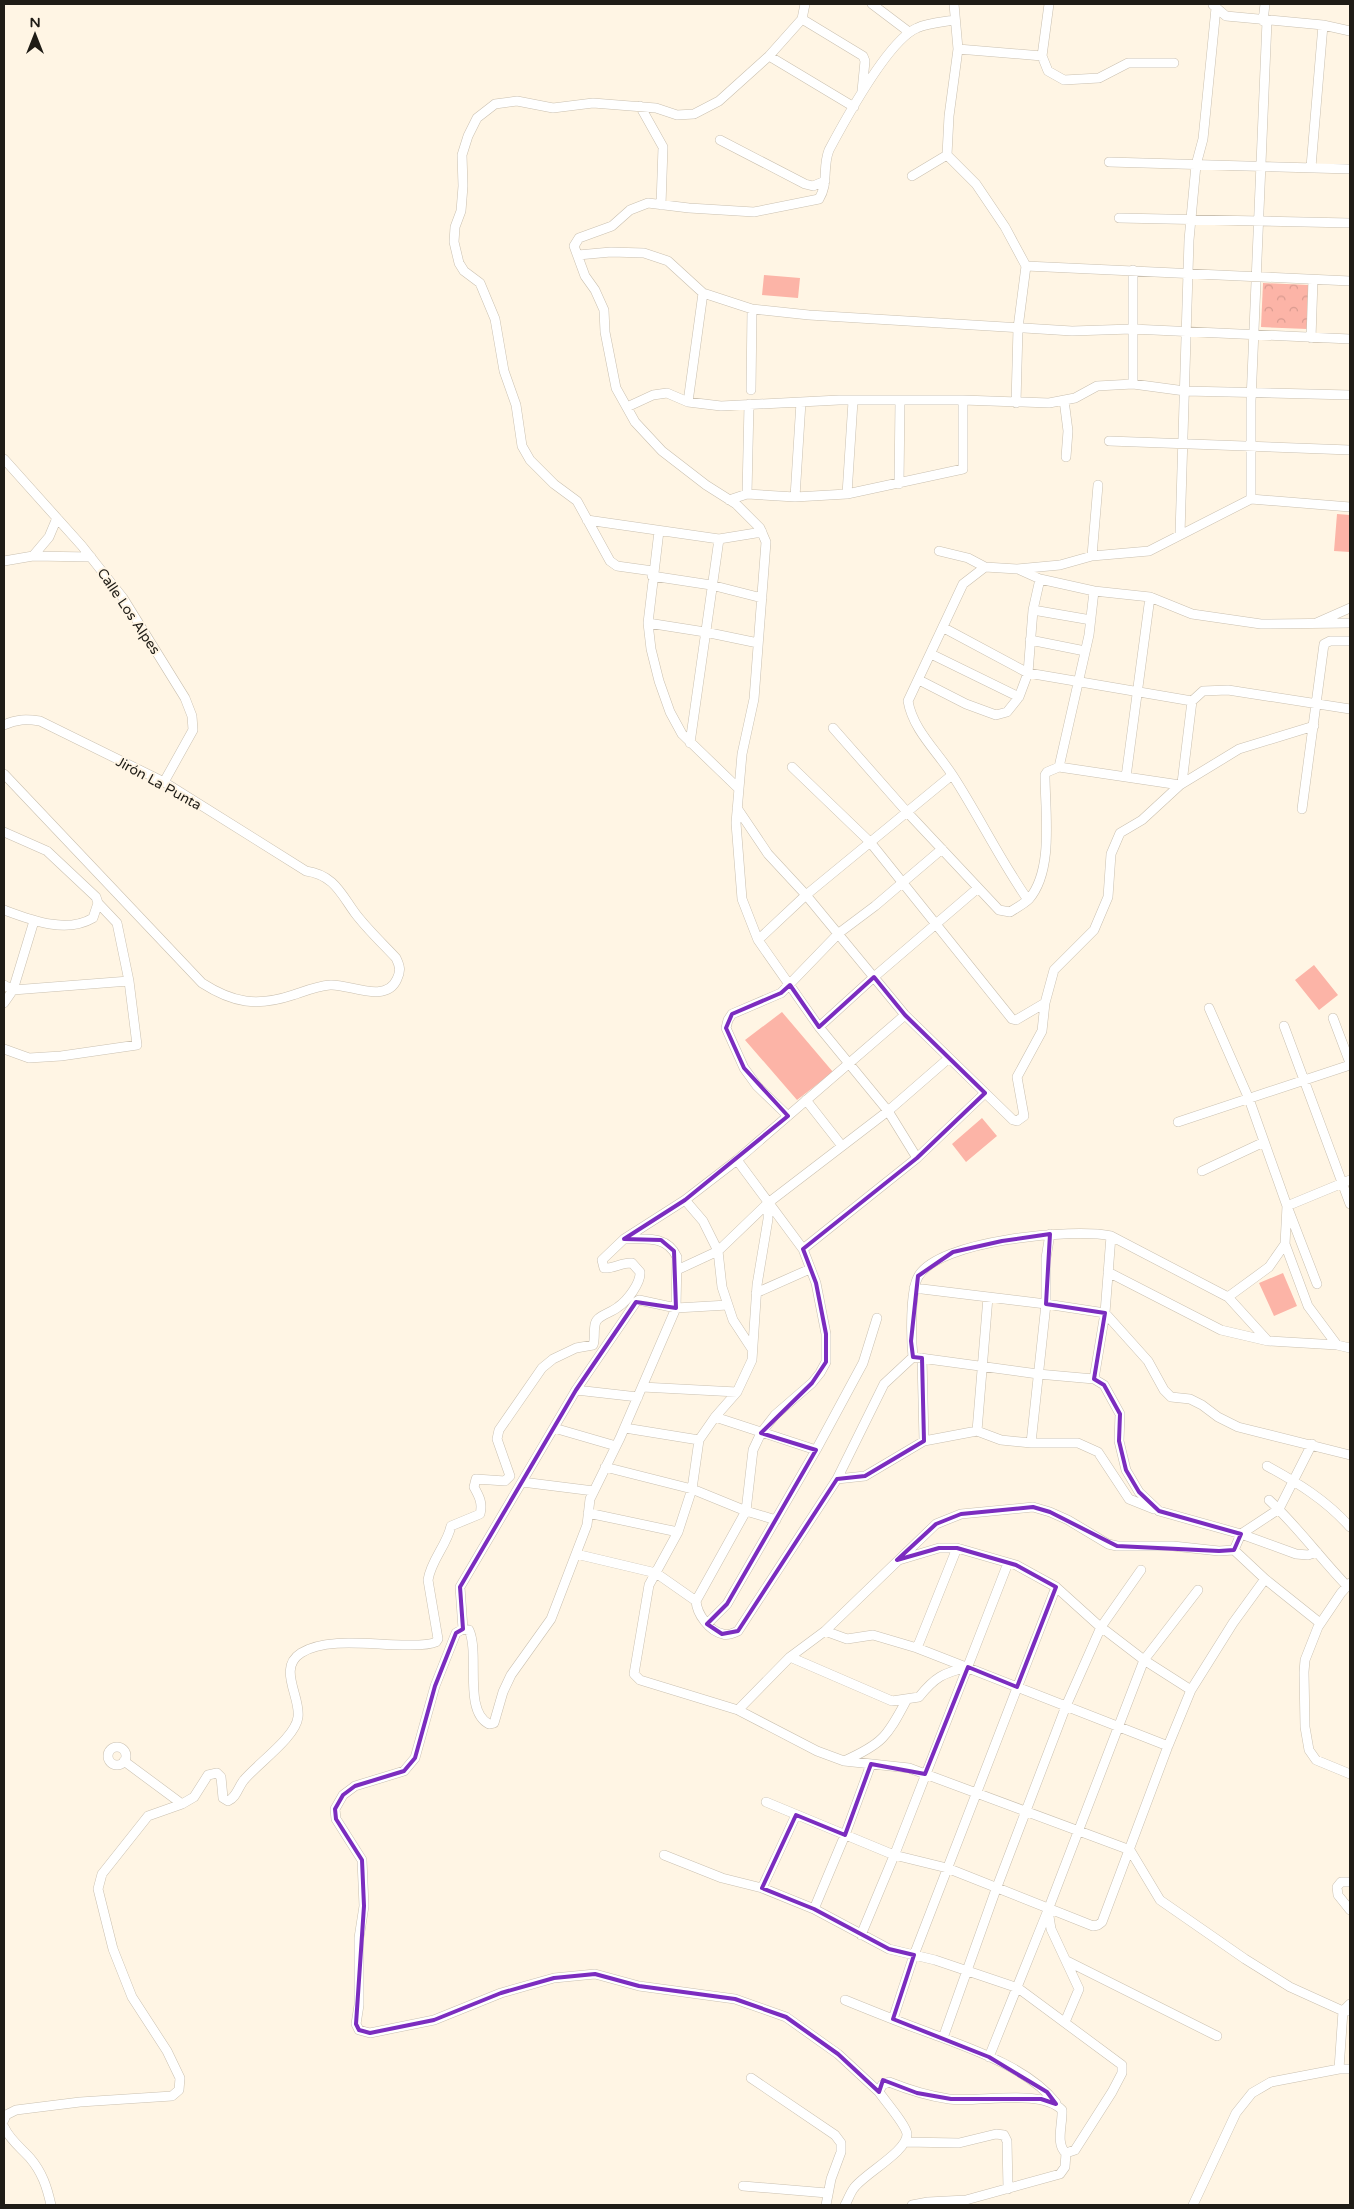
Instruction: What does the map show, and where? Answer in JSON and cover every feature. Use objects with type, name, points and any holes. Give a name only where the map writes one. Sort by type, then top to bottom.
[{"type":"street","points":[[762,598],[711,585],[617,566],[610,562],[577,501],[554,484],[536,466],[522,446],[516,405],[504,371],[495,319],[480,283],[464,271],[459,263],[454,242],[455,228],[461,211],[463,186],[462,154],[477,118],[495,104],[517,101],[553,108],[593,102],[656,108],[677,115],[694,114],[719,101],[769,56],[802,19],[805,4]]},
{"type":"street","points":[[872,4],[909,32]]},
{"type":"street","points":[[954,4],[958,49],[949,116],[947,155],[976,184],[1005,227],[1026,266],[1018,328],[1016,403]]},
{"type":"street","points":[[1049,4],[1042,56],[1048,71],[1064,80],[1099,78],[1128,63],[1174,63]]},
{"type":"street","points":[[1251,499],[1252,393],[1265,4]]},
{"type":"street","points":[[1214,6],[1226,16],[1323,25],[1350,30]]},
{"type":"street","points":[[1180,534],[1191,220],[1196,164],[1203,139],[1214,6]]},
{"type":"street","points":[[802,19],[863,56],[865,61],[862,92]]},
{"type":"street","points":[[917,1158],[888,1112],[820,1027],[758,940],[742,899],[736,823],[737,808],[742,754],[754,699],[766,542],[760,528],[729,500],[662,451],[635,422],[616,388],[605,332],[604,310],[586,276],[574,246],[579,238],[612,226],[630,210],[648,204],[754,212],[820,199],[826,189],[825,160],[829,150],[862,92],[900,39],[917,27],[955,20]]},
{"type":"street","points":[[1311,167],[1323,25]]},
{"type":"street","points":[[958,49],[1042,56]]},
{"type":"street","points":[[769,56],[854,107]]},
{"type":"street","points":[[640,106],[663,147],[662,205]]},
{"type":"street","points":[[720,140],[805,184],[812,186],[826,181]]},
{"type":"street","points":[[912,176],[947,155]]},
{"type":"street","points":[[1109,162],[1350,169]]},
{"type":"street","points":[[1119,218],[1350,223]]},
{"type":"street","points":[[578,255],[611,252],[644,253],[668,261],[703,293],[752,309],[809,315],[1072,331],[1132,329],[1350,339]]},
{"type":"street","points":[[1026,266],[1350,281]]},
{"type":"street","points":[[1133,270],[1133,384]]},
{"type":"street","points":[[1311,338],[1313,280]]},
{"type":"street","points":[[688,402],[703,293]]},
{"type":"street","points":[[751,390],[752,309]]},
{"type":"street","points":[[627,407],[653,395],[667,393],[688,402],[721,406],[801,402],[963,400],[1049,404],[1074,398],[1097,386],[1133,384],[1184,391],[1350,395]]},
{"type":"street","points":[[729,500],[747,494],[795,497],[847,494],[964,469],[963,400]]},
{"type":"street","points":[[1064,400],[1068,431],[1066,457]]},
{"type":"street","points":[[847,494],[853,401]]},
{"type":"street","points":[[899,484],[900,401]]},
{"type":"street","points":[[795,497],[801,402]]},
{"type":"street","points":[[747,494],[749,404]]},
{"type":"street","points":[[1109,441],[1350,450]]},
{"type":"street","name":"Calle Los Alpes","points":[[4,460],[58,518],[123,598],[185,698],[192,716],[193,730],[164,782]]},
{"type":"street","points":[[1092,556],[1098,485]]},
{"type":"street","points":[[939,551],[968,558],[985,566],[1018,569],[1060,565],[1092,556],[1149,551],[1251,499],[1350,507]]},
{"type":"street","points":[[33,556],[49,537],[58,518]]},
{"type":"street","points":[[587,520],[719,539],[762,532]]},
{"type":"street","points":[[659,531],[652,574],[648,623],[651,649],[670,712],[682,734],[690,743],[739,789]]},
{"type":"street","points":[[690,743],[719,539]]},
{"type":"street","points":[[4,561],[33,556],[91,557]]},
{"type":"street","points":[[985,566],[964,584],[908,701],[916,726],[952,775],[1028,900]]},
{"type":"street","points":[[1018,569],[1040,579],[1094,591],[1150,597],[1192,614],[1261,624],[1350,623]]},
{"type":"street","points":[[919,680],[966,704],[996,715],[1007,712],[1019,697],[1028,672],[1033,610],[1040,579]]},
{"type":"street","points":[[1059,767],[1085,651],[1094,591]]},
{"type":"street","points":[[1126,777],[1150,597]]},
{"type":"street","points":[[1314,624],[1350,608]]},
{"type":"street","points":[[1033,610],[1091,620]]},
{"type":"street","points":[[648,623],[705,632],[758,644]]},
{"type":"street","points":[[944,628],[1028,672],[1192,701]]},
{"type":"street","points":[[1030,640],[1085,651]]},
{"type":"street","points":[[1302,809],[1324,644],[1330,641],[1350,641]]},
{"type":"street","points":[[931,654],[1019,697]]},
{"type":"street","points":[[1181,784],[1192,701],[1203,691],[1228,690],[1350,709]]},
{"type":"street","name":"Jirón La Punta","points":[[4,725],[14,720],[40,721],[164,782],[306,871],[332,881],[342,892],[355,913],[396,958],[400,972],[396,982],[386,990],[368,992],[332,984],[274,1001],[259,1003],[237,1000],[219,994],[202,983],[4,774]]},
{"type":"street","points":[[737,808],[768,854],[806,895],[905,1015],[1013,1120],[1017,1121],[1024,1116],[1018,1077],[1042,1031],[1045,1003],[1054,970],[1094,930],[1108,897],[1111,854],[1120,833],[1142,820],[1181,784],[1239,748],[1314,726]]},
{"type":"street","points":[[833,728],[907,812],[998,910],[1010,912],[1028,900],[1038,886],[1045,868],[1045,776],[1047,772],[1059,767],[1181,784]]},
{"type":"street","points":[[792,768],[870,842],[1012,1019],[1016,1020],[1045,1003]]},
{"type":"street","points":[[758,940],[806,895],[952,775]]},
{"type":"street","points":[[4,832],[47,851],[96,896],[98,903],[117,923],[129,982],[137,1045],[60,1056],[29,1058],[4,1048]]},
{"type":"street","points":[[788,1116],[757,1086],[744,1068],[726,1028],[728,1020],[732,1014],[781,993],[838,933],[875,906],[942,849]]},
{"type":"street","points":[[820,1027],[874,977],[978,888]]},
{"type":"street","points":[[4,910],[34,921],[70,925],[86,923],[93,918],[98,903]]},
{"type":"street","points":[[4,1003],[14,990],[34,921]]},
{"type":"street","points":[[4,984],[14,990],[129,982]]},
{"type":"street","points":[[1209,1008],[1249,1099],[1317,1284]]},
{"type":"street","points":[[4,2120],[6,2115],[16,2110],[80,2102],[172,2096],[179,2090],[180,2078],[168,2051],[132,1997],[114,1949],[98,1889],[102,1874],[148,1816],[182,1804],[194,1797],[208,1775],[217,1773],[221,1777],[223,1798],[228,1801],[233,1798],[243,1780],[284,1741],[299,1719],[297,1702],[290,1676],[291,1665],[300,1654],[324,1644],[410,1645],[436,1642],[438,1639],[428,1580],[429,1572],[449,1536],[451,1526],[480,1514],[482,1507],[481,1499],[474,1487],[476,1479],[508,1480],[510,1476],[497,1434],[542,1368],[553,1359],[569,1351],[593,1345],[595,1323],[598,1318],[619,1307],[640,1278],[640,1272],[632,1263],[604,1268],[602,1260],[624,1239],[685,1200],[738,1160],[905,1015]]},
{"type":"street","points":[[1178,1122],[1350,1064],[1333,1018]]},
{"type":"street","points":[[1284,1026],[1303,1080],[1346,1181],[1350,1204]]},
{"type":"street","points":[[677,1270],[718,1251],[768,1203],[888,1112],[949,1058]]},
{"type":"street","points":[[803,1249],[917,1158],[985,1093]]},
{"type":"street","points":[[806,1100],[842,1146]]},
{"type":"street","points":[[1202,1171],[1264,1142]]},
{"type":"street","points":[[738,1160],[803,1249],[816,1283],[826,1334],[826,1362],[812,1384],[775,1415],[761,1433],[753,1450],[746,1511],[696,1601],[696,1610],[707,1624],[722,1634],[738,1631],[837,1479],[884,1384],[918,1357],[1038,1374],[1094,1379],[1104,1385],[1120,1414],[1119,1442],[1126,1470],[1139,1492],[1159,1511]]},
{"type":"street","points":[[1287,1206],[1346,1181]]},
{"type":"street","points":[[685,1200],[703,1221],[718,1251],[722,1287],[733,1320],[752,1349]]},
{"type":"street","points":[[768,1203],[768,1219],[756,1293],[752,1360],[738,1392],[715,1417],[700,1440],[692,1489],[678,1532],[649,1585],[634,1674],[640,1680],[738,1710],[817,1752],[844,1761],[909,1768],[1130,1850],[1160,1900],[1245,1959],[1290,1987],[1347,2011]]},
{"type":"street","points":[[1287,1206],[1285,1244],[1308,1306],[1337,1345]]},
{"type":"street","points":[[924,1441],[918,1357],[911,1341],[914,1288],[918,1276],[925,1268],[953,1252],[1002,1241],[1050,1234],[1094,1232],[1111,1236],[1228,1297],[1268,1342]]},
{"type":"street","points":[[1031,1443],[1046,1304],[1046,1258],[1050,1234]]},
{"type":"street","points":[[1094,1379],[1105,1313],[1111,1236]]},
{"type":"street","points":[[624,1239],[646,1238],[661,1240],[670,1245],[677,1257],[676,1308],[625,1428],[590,1499],[587,1525],[551,1619],[511,1675],[503,1692],[494,1723],[488,1724],[484,1722],[473,1696],[474,1645],[469,1630],[463,1629],[456,1633],[435,1686],[416,1758],[404,1770],[356,1786],[343,1794],[335,1809],[336,1819],[362,1860],[364,1906],[360,1938],[359,2005],[356,2024],[359,2030],[370,2033],[434,2020],[510,1991],[554,1978],[595,1974],[639,1986],[734,1999],[786,2017],[838,2054],[879,2092],[907,2134],[905,2142],[898,2150],[854,2188],[845,2205]]},
{"type":"street","points":[[1228,1297],[1269,1267],[1285,1244]]},
{"type":"street","points":[[756,1293],[810,1269]]},
{"type":"street","points":[[1108,1272],[1221,1330],[1268,1342],[1337,1345],[1350,1348]]},
{"type":"street","points":[[914,1288],[1105,1313],[1148,1361],[1159,1383],[1171,1397],[1196,1402],[1218,1417],[1238,1427],[1350,1455]]},
{"type":"street","points":[[977,1431],[988,1297]]},
{"type":"street","points":[[463,1629],[460,1587],[576,1390],[636,1302],[640,1300],[676,1308],[728,1305]]},
{"type":"street","points":[[707,1624],[727,1604],[816,1450],[864,1363],[877,1318]]},
{"type":"street","points":[[642,1387],[738,1392]]},
{"type":"street","points":[[576,1390],[638,1397]]},
{"type":"street","points":[[715,1417],[816,1450]]},
{"type":"street","points":[[554,1428],[616,1446]]},
{"type":"street","points":[[625,1428],[700,1440]]},
{"type":"street","points":[[837,1479],[866,1476],[924,1441],[977,1431],[1001,1440],[1031,1443],[1078,1443],[1098,1452],[1129,1499],[1159,1511],[1241,1534],[1296,1554],[1308,1555],[1317,1552]]},
{"type":"street","points":[[1234,1550],[1241,1534],[1279,1509],[1312,1444]]},
{"type":"street","points":[[1266,1466],[1294,1481],[1325,1502],[1350,1527]]},
{"type":"street","points":[[605,1467],[692,1489],[746,1511],[776,1520]]},
{"type":"street","points":[[522,1482],[594,1491]]},
{"type":"street","points":[[1269,1500],[1294,1524],[1347,1589],[1320,1623],[1304,1665],[1307,1744],[1311,1754],[1316,1760],[1350,1774]]},
{"type":"street","points":[[738,1710],[790,1657],[825,1631],[936,1524],[961,1514],[1033,1507],[1050,1512],[1108,1544],[1117,1546],[1173,1546],[1218,1551],[1234,1550],[1265,1579],[1320,1623]]},
{"type":"street","points":[[588,1513],[678,1532]]},
{"type":"street","points":[[898,1560],[939,1548],[957,1548],[1008,1563],[1056,1587],[1101,1628],[1144,1660],[1191,1690]]},
{"type":"street","points":[[917,1648],[957,1548]]},
{"type":"street","points":[[576,1554],[656,1573],[696,1601]]},
{"type":"street","points":[[861,1935],[1008,1563]]},
{"type":"street","points":[[943,2038],[997,1886],[1066,1706],[1101,1628],[1141,1570]]},
{"type":"street","points":[[766,1802],[894,1855],[947,1868],[997,1886],[1048,1910],[1093,1926],[1098,1925],[1102,1922],[1191,1690],[1233,1623],[1265,1579]]},
{"type":"street","points":[[893,2019],[914,1955],[1056,1587]]},
{"type":"street","points":[[989,2057],[1018,1988],[1144,1660],[1198,1590]]},
{"type":"street","points":[[825,1631],[847,1639],[872,1635],[917,1648],[1168,1746]]},
{"type":"street","points":[[790,1657],[892,1701],[919,1697],[930,1683],[943,1673],[968,1667]]},
{"type":"street","points":[[844,1761],[870,1749],[891,1730],[906,1700]]},
{"type":"street","points":[[124,1761],[182,1804]]},
{"type":"street","points":[[814,1909],[845,1835],[871,1764]]},
{"type":"street","points":[[762,1888],[796,1815]]},
{"type":"street","points":[[664,1855],[722,1878],[762,1888],[814,1909],[889,1949],[1018,1988],[1118,2061],[1122,2065],[1122,2073],[1075,2150],[1066,2153]]},
{"type":"street","points":[[1350,1882],[1341,1882],[1337,1887],[1338,1896],[1350,1910]]},
{"type":"street","points":[[1048,1910],[1052,1929],[1079,1989],[1064,2022]]},
{"type":"street","points":[[1067,1962],[1217,2036]]},
{"type":"street","points":[[845,2000],[989,2057],[1047,2092],[1062,2110],[1063,2124],[1060,2140],[1061,2149],[1066,2153]]},
{"type":"street","points":[[1339,2069],[1347,2011],[1350,2004]]},
{"type":"street","points":[[1194,2205],[1236,2113],[1252,2093],[1271,2082],[1339,2069],[1350,2069]]},
{"type":"street","points":[[751,2078],[835,2136],[841,2143],[841,2152],[827,2193],[826,2205]]},
{"type":"street","points":[[879,2092],[882,2085],[889,2082],[917,2093],[951,2099],[1041,2099],[1056,2104]]},
{"type":"street","points":[[4,2127],[8,2135],[31,2159],[45,2180],[51,2205]]},
{"type":"street","points":[[905,2142],[959,2143],[996,2134],[1004,2135],[1007,2141],[1008,2189]]},
{"type":"street","points":[[912,2205],[966,2200],[1060,2174],[1065,2167],[1066,2153]]},
{"type":"street","points":[[743,2186],[827,2193]]},
{"type":"highlighted area","points":[[874,977],[905,1015],[985,1093],[917,1158],[803,1249],[816,1283],[826,1334],[826,1362],[812,1383],[761,1433],[816,1450],[727,1604],[707,1624],[722,1634],[738,1631],[837,1479],[865,1476],[924,1441],[922,1358],[913,1357],[911,1341],[918,1276],[953,1252],[1002,1241],[1050,1234],[1046,1304],[1105,1313],[1094,1379],[1104,1385],[1120,1414],[1119,1441],[1126,1470],[1139,1492],[1159,1511],[1241,1534],[1234,1550],[1219,1551],[1117,1546],[1050,1512],[1033,1507],[961,1514],[936,1524],[897,1560],[939,1548],[957,1548],[1016,1565],[1056,1587],[1017,1687],[968,1667],[925,1774],[871,1764],[845,1835],[796,1815],[762,1888],[814,1909],[889,1949],[914,1955],[893,2019],[989,2057],[1047,2092],[1056,2104],[1041,2099],[951,2099],[917,2093],[883,2080],[879,2092],[838,2054],[786,2017],[735,1999],[639,1986],[595,1974],[554,1978],[501,1993],[434,2020],[370,2033],[359,2030],[356,2024],[364,1906],[362,1860],[336,1819],[335,1809],[343,1795],[355,1786],[404,1771],[415,1758],[435,1686],[456,1633],[463,1629],[460,1587],[576,1390],[636,1302],[676,1308],[674,1251],[661,1240],[624,1239],[685,1200],[788,1116],[744,1068],[726,1028],[732,1014],[781,993],[790,985],[819,1027]]},
{"type":"green space","points":[[764,275],[800,278],[798,298],[762,295]]},
{"type":"green space","points":[[1263,283],[1309,285],[1307,329],[1261,327]]},
{"type":"green space","points":[[1337,514],[1350,515],[1350,552],[1334,551]]},
{"type":"green space","points":[[1314,965],[1338,995],[1319,1010],[1295,980]]},
{"type":"green space","points":[[782,1012],[833,1072],[797,1100],[745,1040]]},
{"type":"green space","points":[[982,1118],[997,1136],[966,1162],[952,1144]]},
{"type":"green space","points":[[1283,1273],[1297,1306],[1274,1316],[1259,1283]]}]
